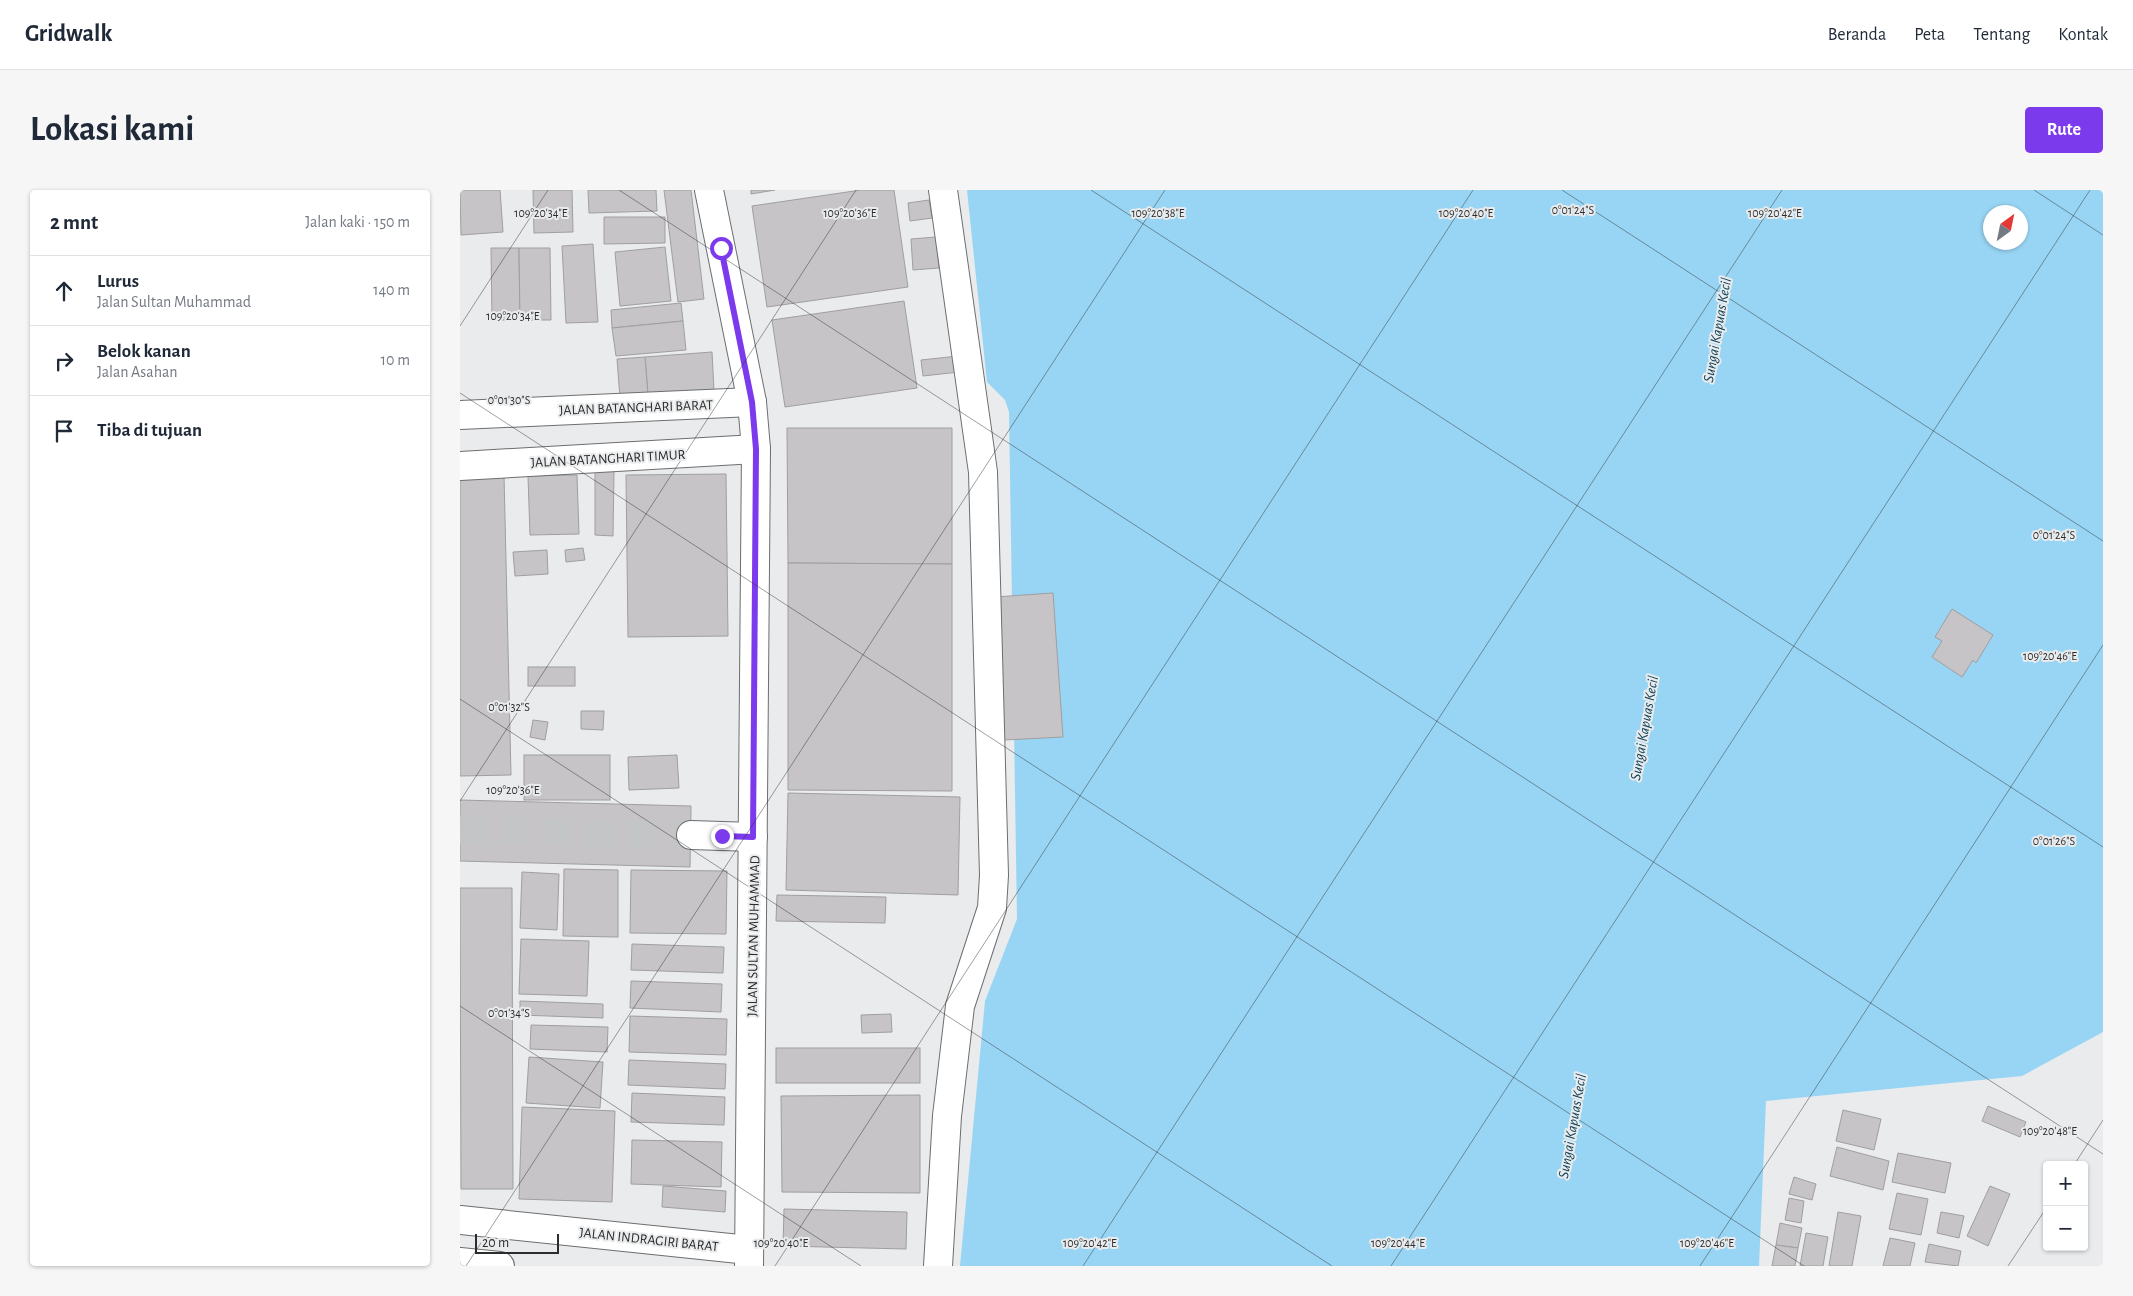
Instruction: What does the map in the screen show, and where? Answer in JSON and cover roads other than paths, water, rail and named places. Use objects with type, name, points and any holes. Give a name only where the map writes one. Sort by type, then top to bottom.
[{"type":"street","name":"JALAN SULTAN MUHAMMAD","points":[[709,190],[752,402],[756,449],[749,1258]]},
{"type":"street","points":[[938,1266],[947,1116],[960,1006],[992,908],[994,875],[983,472],[943,190]]},
{"type":"street","name":"JALAN BATANGHARI BARAT","points":[[460,415],[752,402]]},
{"type":"street","name":"JALAN BATANGHARI TIMUR","points":[[460,466],[756,449]]},
{"type":"street","points":[[690,835],[753,837]]},
{"type":"street","name":"JALAN INDRAGIRI BARAT","points":[[460,1220],[749,1258]]},
{"type":"street","points":[[460,1262],[500,1266]]},
{"type":"water","name":"Sungai Kapuas Kecil","points":[[967,190],[2103,190],[2103,1032],[2022,1076],[1766,1101],[1759,1266],[960,1266],[985,1001],[1017,919],[1009,412],[1005,400],[987,382]]},
{"type":"tunnel","points":[[460,830],[691,835]]}]
